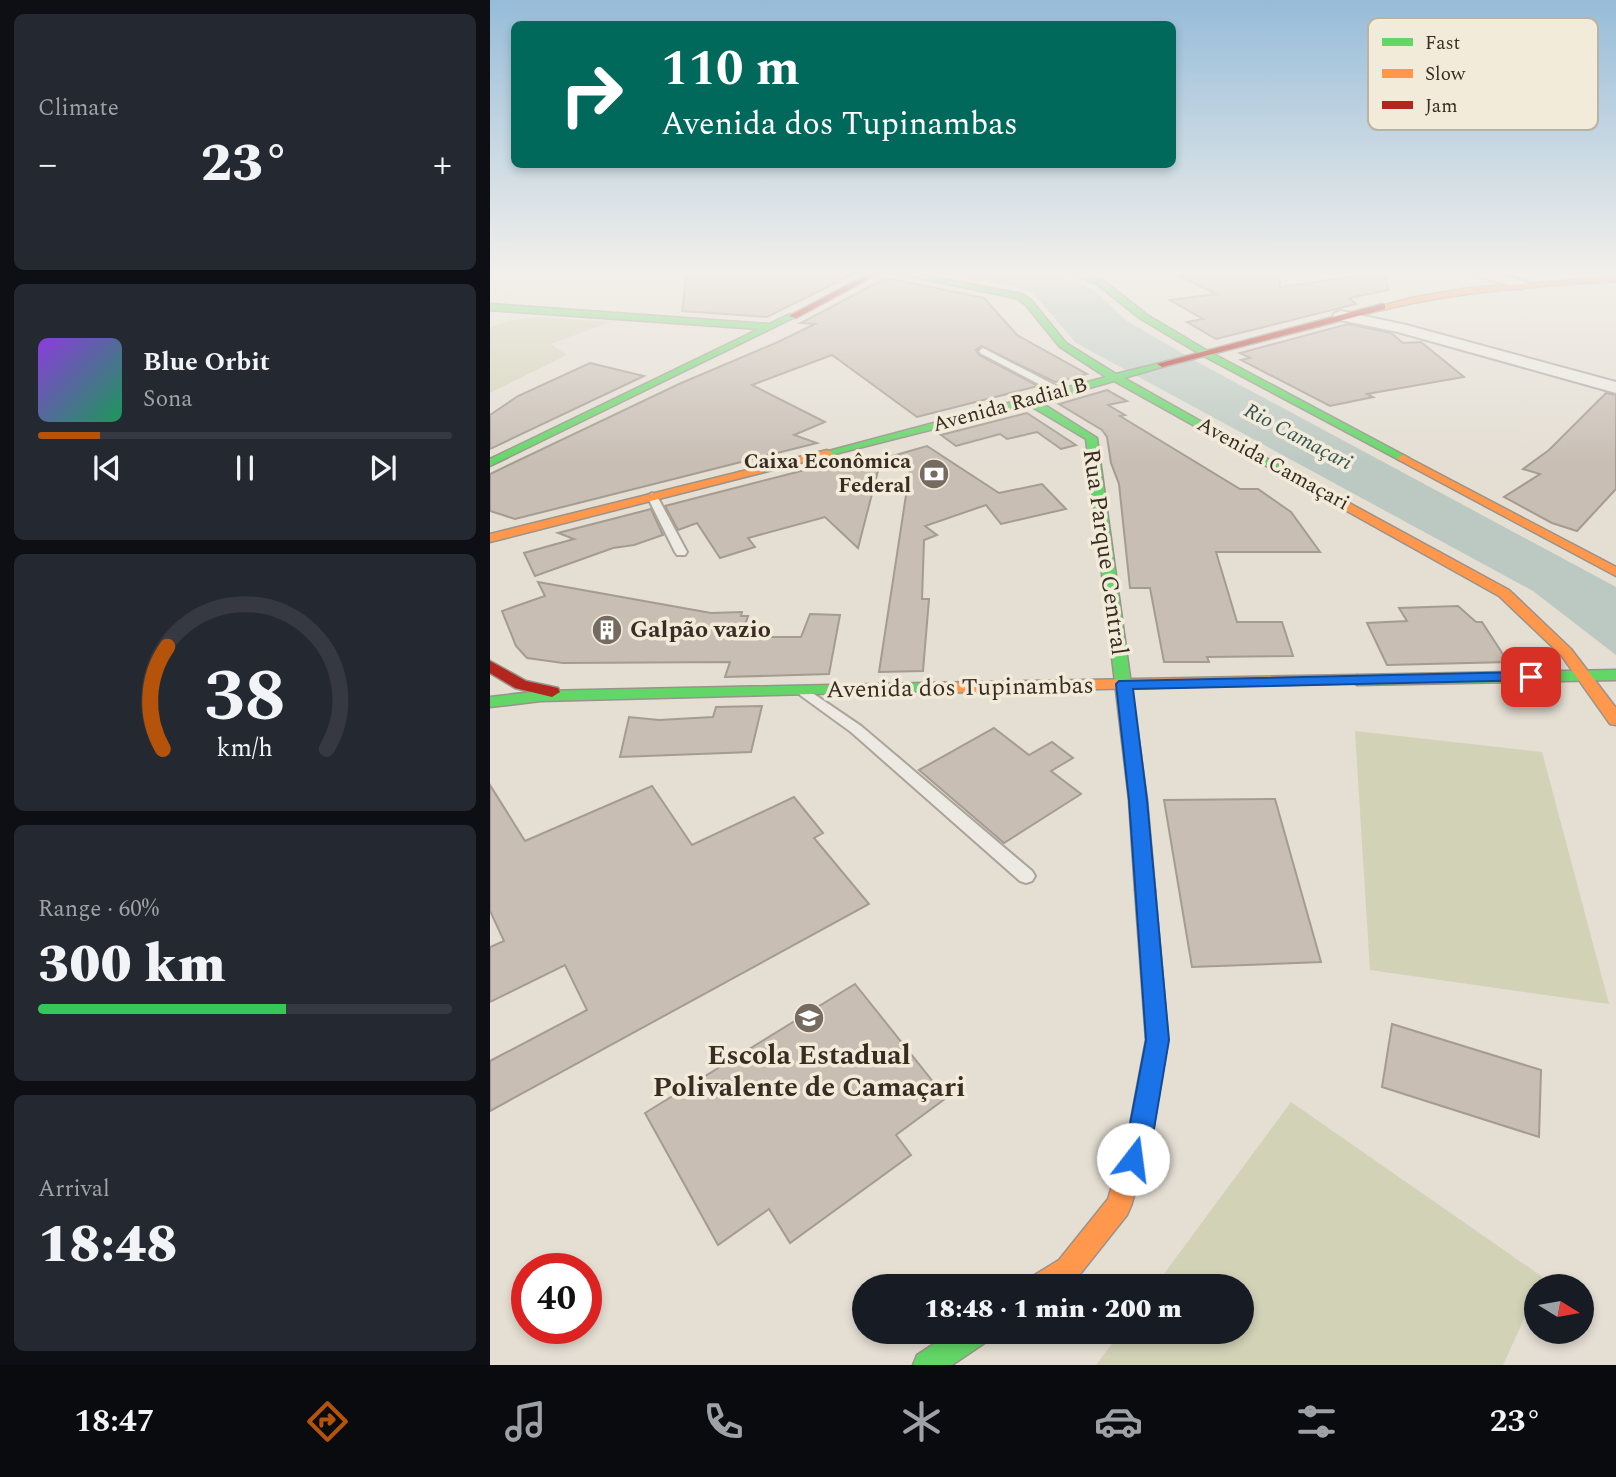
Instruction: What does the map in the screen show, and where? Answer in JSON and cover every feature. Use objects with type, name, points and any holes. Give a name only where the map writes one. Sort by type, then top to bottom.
[{"type":"street","points":[[490,463],[753,336]]},
{"type":"street","name":"Avenida Camaçari","points":[[1055,336],[1063,345],[1504,593],[1532,615],[1589,676],[1616,720]]},
{"type":"street","points":[[1173,336],[1199,353],[1616,572]]},
{"type":"street","name":"Avenida Radial B","points":[[490,538],[1031,401],[1265,336]]},
{"type":"street","points":[[1428,336],[1616,387]]},
{"type":"street","name":"Rua Parque Central","points":[[1031,401],[1091,438],[1138,800],[1157,1040],[1140,1135],[1118,1206],[1068,1269],[1061,1274]]},
{"type":"street","name":"Avenida dos Tupinambas","points":[[490,666],[521,685],[578,697]]},
{"type":"street","name":"Avenida dos Tupinambas","points":[[490,702],[541,696],[1616,675]]},
{"type":"street","points":[[927,1365],[958,1344]]},
{"type":"lane","points":[[983,351],[1061,392]]},
{"type":"lane","points":[[652,496],[681,552]]},
{"type":"lane","points":[[804,691],[856,729],[1026,876]]},
{"type":"green space","points":[[490,336],[573,336],[551,344],[567,355],[490,393]]},
{"type":"green space","points":[[1355,731],[1542,752],[1609,1004],[1370,970]]},
{"type":"green space","points":[[1291,1102],[1538,1274],[1524,1274],[1524,1319],[1503,1365],[1096,1365],[1112,1344],[1254,1344],[1254,1274],[1164,1274]]},
{"type":"water","name":"Rio Camaçari","points":[[1070,336],[1152,336],[1616,587],[1616,655],[1533,591],[1076,343]]},
{"type":"building","points":[[791,336],[1018,336],[1087,374],[1055,382],[981,346],[976,350],[979,355],[1038,386],[917,417],[832,355],[752,385],[825,422],[794,435],[817,443],[515,519],[490,511],[490,474],[679,384]]},
{"type":"building","points":[[1210,336],[1229,336],[1216,339]]},
{"type":"building","points":[[1304,336],[1394,336],[1403,343],[1421,342],[1464,377],[1367,394],[1373,397],[1330,406],[1241,360],[1250,358],[1240,353]]},
{"type":"building","points":[[590,363],[644,376],[490,449],[490,415],[518,396]]},
{"type":"building","points":[[1107,390],[1127,401],[1108,405],[1125,415],[1120,416],[1240,489],[1258,489],[1291,512],[1320,552],[1216,552],[1237,622],[1282,622],[1293,656],[1207,657],[1209,662],[1164,662],[1150,588],[1130,588],[1119,484],[1111,463],[1107,437],[1102,430],[1059,404]]},
{"type":"building","points":[[1606,393],[1616,395],[1616,489],[1577,531],[1552,523],[1504,497],[1540,474],[1523,469],[1549,450]]},
{"type":"building","points":[[1027,413],[1076,445],[1061,449],[1037,432],[1007,439],[1000,434],[956,446],[941,435]]},
{"type":"building","points":[[927,446],[999,493],[1042,484],[1066,509],[1001,524],[986,505],[925,526],[937,535],[924,540],[922,599],[929,599],[923,671],[879,672],[910,469],[880,463],[858,548],[825,517],[748,538],[755,547],[720,558],[697,523],[678,530],[665,506],[840,461],[850,468]]},
{"type":"building","points":[[651,509],[663,535],[634,545],[613,548],[535,576],[524,553],[574,539],[558,533]]},
{"type":"building","name":"Galpão vazio","points":[[538,582],[711,613],[742,612],[741,616],[748,616],[741,637],[801,637],[810,614],[840,615],[829,674],[725,677],[730,662],[563,663],[527,658],[516,646],[502,611],[545,596]]},
{"type":"building","points":[[1458,606],[1476,622],[1482,622],[1508,662],[1387,665],[1367,623],[1407,621],[1399,608]]},
{"type":"building","points":[[762,706],[751,752],[620,757],[629,717],[659,720],[713,717],[716,707]]},
{"type":"building","points":[[994,728],[1029,755],[1052,742],[1073,758],[1051,771],[1081,794],[1004,843],[919,770]]},
{"type":"building","points":[[490,785],[525,841],[652,786],[692,845],[794,797],[823,833],[814,838],[869,904],[490,1111],[490,1061],[587,1010],[565,965],[490,1002],[490,947],[504,941],[490,911]]},
{"type":"building","points":[[1275,799],[1321,962],[1192,967],[1164,800]]},
{"type":"building","points":[[855,984],[946,1098],[896,1135],[911,1155],[790,1243],[769,1209],[718,1245],[645,1113]]},
{"type":"building","points":[[1392,1024],[1541,1070],[1539,1137],[1382,1087]]},
{"type":"traffic: fast","points":[[490,463],[752,336]]},
{"type":"traffic: fast","points":[[1055,336],[1063,345],[1091,364],[1283,471]]},
{"type":"traffic: fast","points":[[1176,336],[1403,458]]},
{"type":"traffic: fast","points":[[827,453],[1031,401],[1162,364]]},
{"type":"traffic: fast","points":[[1031,401],[1091,438],[1138,800],[1145,890]]},
{"type":"traffic: fast","points":[[1357,680],[1616,675]]},
{"type":"traffic: fast","points":[[490,702],[541,696],[926,688]]},
{"type":"traffic: fast","points":[[927,1365],[958,1344]]},
{"type":"traffic: slow","points":[[490,538],[827,453]]},
{"type":"traffic: slow","points":[[1403,458],[1616,572]]},
{"type":"traffic: slow","points":[[1283,471],[1504,593],[1566,652],[1616,720]]},
{"type":"traffic: slow","points":[[926,688],[1357,680]]},
{"type":"traffic: slow","points":[[1061,1274],[1068,1269],[1118,1206],[1140,1135],[1157,1040],[1145,890]]},
{"type":"traffic: jam","points":[[1162,364],[1271,336]]},
{"type":"traffic: jam","points":[[490,666],[521,685],[552,692]]},
{"type":"place","name":"Caixa Econômica Federal","points":[[934,474]]},
{"type":"place","name":"Galpão vazio","points":[[607,630]]},
{"type":"place","name":"Escola Estadual Polivalente de Camaçari","points":[[809,1018]]},
{"type":"route","points":[[1133,1159],[1140,1135],[1157,1040],[1138,800],[1124,684],[1531,677]]}]
